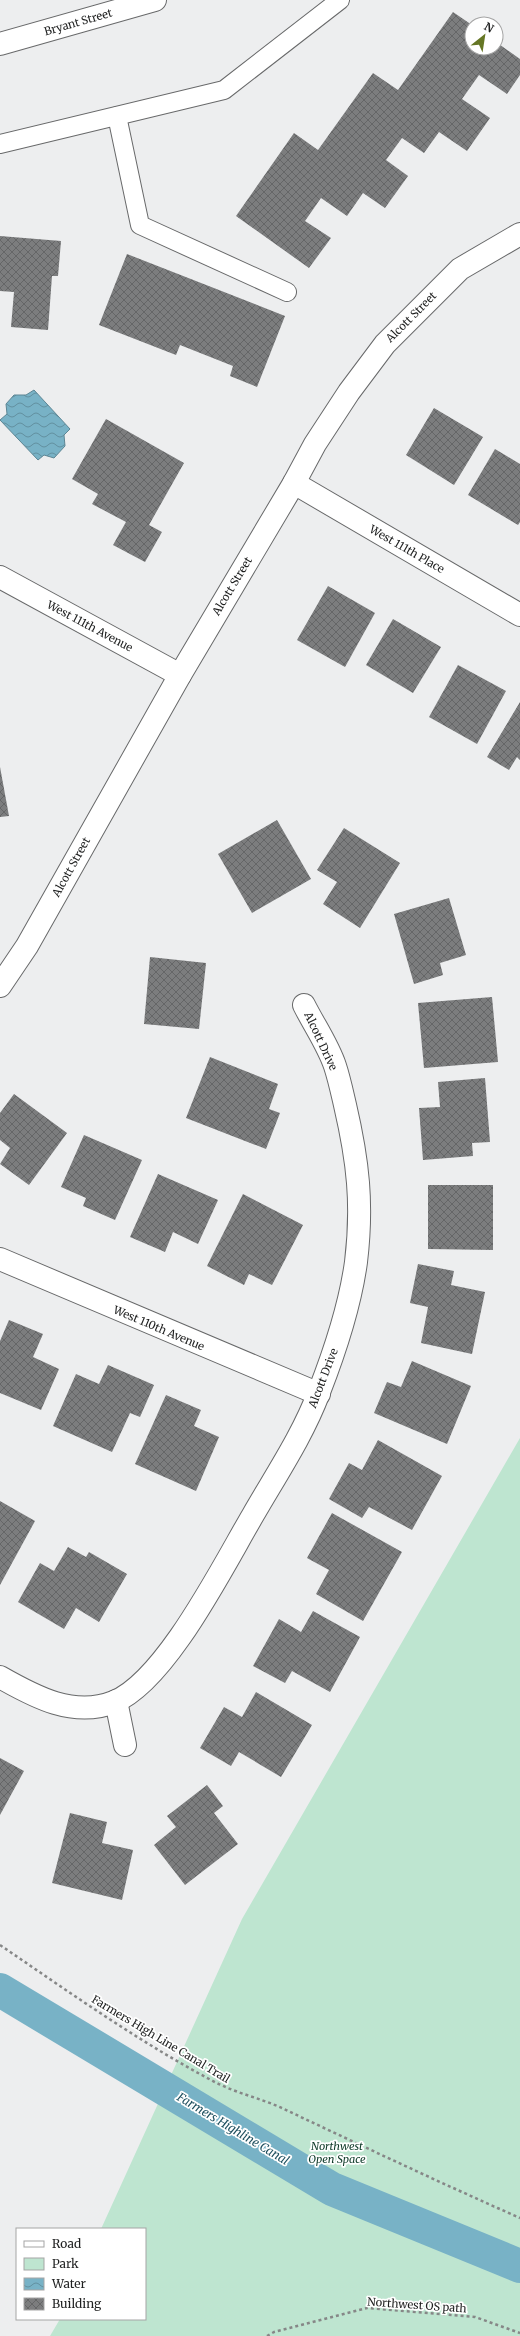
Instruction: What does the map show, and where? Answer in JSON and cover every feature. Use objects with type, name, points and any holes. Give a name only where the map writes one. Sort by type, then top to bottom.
[{"type":"street","name":"Bryant Street","points":[[0,44],[155,0]]},
{"type":"street","name":"Alcott Street","points":[[0,986],[27,946],[180,675],[294,484],[314,444],[349,392],[385,344],[460,269],[520,234]]},
{"type":"street","name":"West 111th Place","points":[[294,484],[520,615]]},
{"type":"street","name":"West 111th Avenue","points":[[0,577],[180,675]]},
{"type":"street","name":"Alcott Drive","points":[[0,1677],[47,1702],[78,1708],[92,1708],[116,1701],[135,1688],[164,1659],[189,1624],[290,1450],[319,1394],[341,1330],[356,1263],[360,1199],[356,1151],[335,1065],[304,1006]]},
{"type":"street","name":"West 110th Avenue","points":[[0,1260],[319,1394]]},
{"type":"street","points":[[116,1701],[125,1745]]},
{"type":"lane","points":[[0,144],[224,90],[340,0]]},
{"type":"lane","points":[[117,116],[140,225],[287,292]]},
{"type":"path","name":"Farmers High Line Canal Trail","points":[[0,1946],[97,2012],[212,2081],[249,2097],[282,2108],[396,2163],[520,2218]]},
{"type":"path","name":"Northwest OS path","points":[[267,2336],[274,2332],[367,2308],[475,2317],[520,2333]]},
{"type":"green space","name":"Northwest Open Space","points":[[520,1438],[520,2336],[50,2336],[59,2320],[146,2320],[146,2228],[101,2228],[242,1919]]},
{"type":"water","points":[[34,390],[70,429],[64,435],[65,446],[54,458],[44,455],[38,460],[0,420],[7,414],[6,404],[14,395],[26,395]]},
{"type":"building","points":[[453,12],[464,20],[464,56],[504,56],[504,48],[520,59],[520,75],[507,94],[479,75],[462,99],[490,118],[467,151],[439,132],[424,153],[402,138],[386,160],[408,176],[385,208],[363,193],[347,216],[321,198],[305,221],[331,238],[309,268],[236,216],[294,133],[318,150],[373,73],[398,90]]},
{"type":"building","points":[[0,236],[61,241],[58,276],[52,276],[48,330],[11,327],[14,292],[0,291]]},
{"type":"building","points":[[127,254],[285,316],[257,387],[230,376],[233,366],[180,345],[176,355],[99,325]]},
{"type":"building","points":[[434,408],[483,437],[454,485],[406,455]]},
{"type":"building","points":[[106,419],[184,463],[149,525],[162,532],[145,562],[113,545],[126,522],[92,504],[98,494],[72,479]]},
{"type":"building","points":[[495,449],[520,464],[520,522],[518,525],[468,495]]},
{"type":"building","points":[[328,586],[375,613],[345,667],[297,640]]},
{"type":"building","points":[[393,619],[441,647],[413,693],[366,665]]},
{"type":"building","points":[[458,665],[506,691],[477,744],[429,717]]},
{"type":"building","points":[[520,702],[520,760],[517,757],[509,770],[487,757]]},
{"type":"building","points":[[0,767],[9,816],[0,817]]},
{"type":"building","points":[[277,820],[311,879],[252,913],[218,854]]},
{"type":"building","points":[[344,828],[400,863],[360,928],[323,904],[337,882],[317,870]]},
{"type":"building","points":[[449,898],[466,955],[440,963],[443,975],[414,984],[394,914]]},
{"type":"building","points":[[150,957],[206,963],[199,1029],[144,1024]]},
{"type":"building","points":[[492,997],[498,1062],[424,1068],[418,1003]]},
{"type":"building","points":[[210,1057],[278,1084],[269,1109],[280,1113],[266,1149],[186,1118]]},
{"type":"building","points":[[485,1078],[490,1142],[472,1143],[473,1156],[423,1160],[419,1108],[440,1107],[438,1082]]},
{"type":"building","points":[[14,1094],[67,1133],[29,1185],[0,1164],[10,1148],[0,1140],[0,1113]]},
{"type":"building","points":[[84,1135],[142,1160],[115,1220],[83,1206],[86,1198],[61,1187]]},
{"type":"building","points":[[158,1174],[218,1200],[198,1244],[173,1232],[165,1252],[130,1237]]},
{"type":"building","points":[[428,1185],[493,1185],[493,1250],[428,1249]]},
{"type":"building","points":[[243,1194],[303,1225],[272,1285],[249,1274],[244,1285],[207,1266]]},
{"type":"building","points":[[418,1264],[454,1271],[451,1285],[485,1292],[472,1354],[421,1343],[428,1307],[410,1303]]},
{"type":"building","points":[[9,1320],[43,1334],[33,1357],[59,1369],[41,1410],[0,1393],[0,1341]]},
{"type":"building","points":[[412,1361],[471,1386],[447,1444],[374,1413],[387,1382],[401,1387]]},
{"type":"building","points":[[108,1365],[154,1385],[140,1417],[130,1413],[112,1452],[53,1426],[76,1374],[99,1384]]},
{"type":"building","points":[[166,1395],[201,1410],[194,1426],[219,1437],[196,1491],[135,1464]]},
{"type":"building","points":[[378,1440],[442,1476],[412,1530],[369,1507],[362,1518],[329,1499],[349,1463],[362,1470]]},
{"type":"building","points":[[0,1501],[35,1521],[0,1585]]},
{"type":"building","points":[[332,1513],[402,1552],[363,1621],[316,1594],[329,1570],[307,1558]]},
{"type":"building","points":[[68,1547],[86,1557],[89,1552],[127,1574],[99,1622],[76,1608],[64,1629],[18,1602],[40,1563],[54,1571]]},
{"type":"building","points":[[313,1611],[360,1637],[330,1692],[292,1671],[285,1683],[253,1666],[279,1619],[301,1632]]},
{"type":"building","points":[[256,1692],[312,1725],[281,1777],[239,1752],[231,1766],[200,1748],[224,1707],[242,1717]]},
{"type":"building","points":[[0,1758],[24,1771],[0,1815]]},
{"type":"building","points":[[207,1785],[223,1806],[214,1813],[238,1844],[185,1885],[154,1845],[176,1827],[167,1816]]},
{"type":"building","points":[[70,1813],[107,1822],[102,1843],[133,1850],[122,1900],[52,1883]]},
{"type":"waterway","name":"Farmers Highline Canal","points":[[0,1990],[332,2189],[520,2266]]}]
